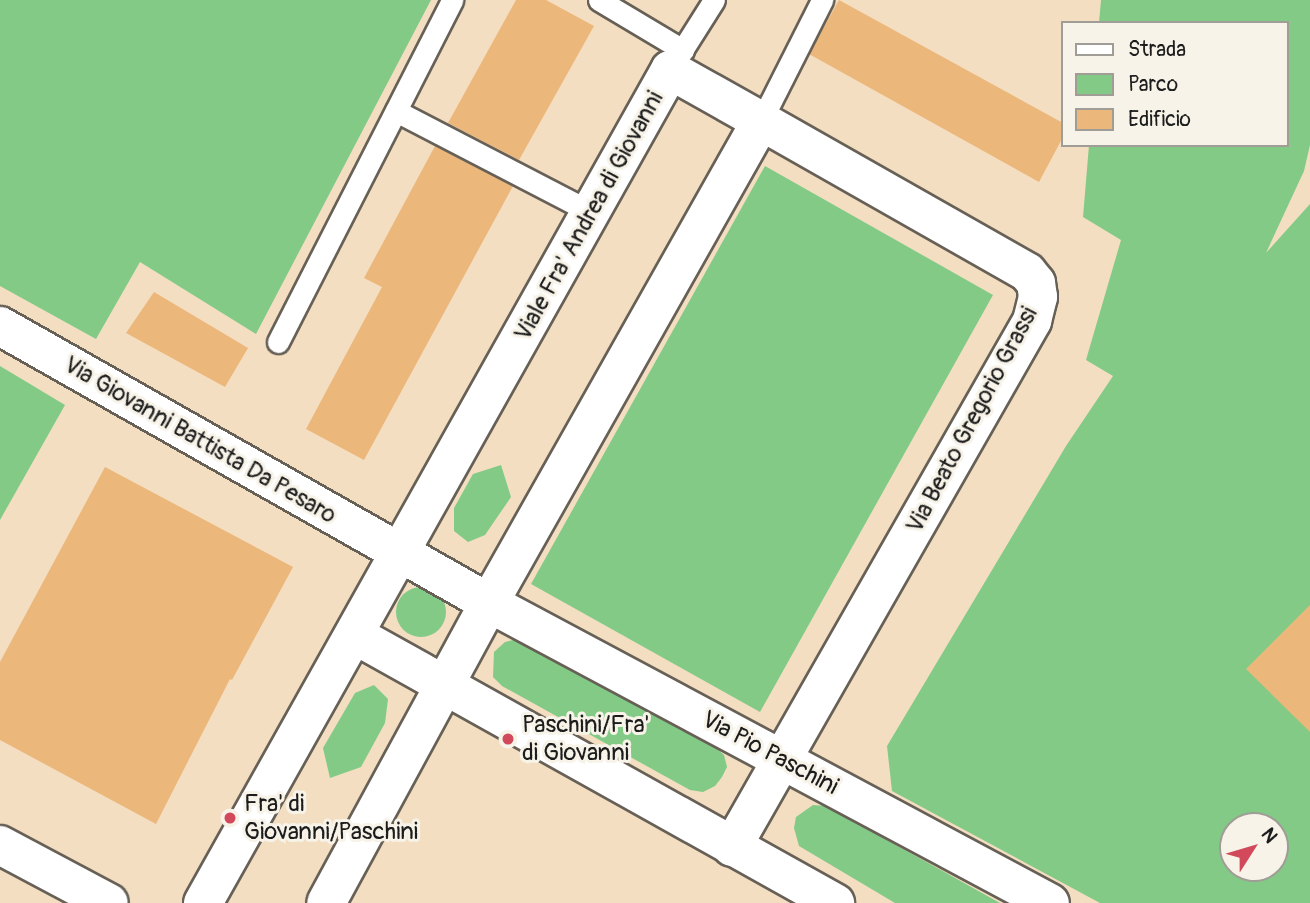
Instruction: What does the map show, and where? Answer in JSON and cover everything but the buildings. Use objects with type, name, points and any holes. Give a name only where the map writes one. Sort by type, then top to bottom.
[{"type":"street","name":"Viale Fra' Andrea di Giovanni","points":[[197,900],[355,635],[676,60],[761,121]]},
{"type":"street","points":[[326,903],[489,603],[761,121]]},
{"type":"street","name":"Via Beato Gregorio Grassi","points":[[732,847],[1032,321],[1038,297],[1036,283],[1027,272],[761,121]]},
{"type":"street","name":"Via Giovanni Battista Da Pesaro","points":[[0,326],[489,603]]},
{"type":"street","name":"Via Pio Paschini","points":[[489,603],[1050,903]]},
{"type":"street","points":[[355,635],[732,847],[787,891],[835,903]]},
{"type":"street","points":[[0,845],[109,903]]},
{"type":"lane","points":[[278,342],[452,0]]},
{"type":"lane","points":[[599,0],[676,60],[714,0]]},
{"type":"lane","points":[[761,121],[822,0]]},
{"type":"lane","points":[[396,111],[591,212]]},
{"type":"green space","points":[[0,0],[431,0],[256,334],[140,262],[96,339],[0,286]]},
{"type":"green space","points":[[1101,0],[1310,0],[1310,145],[1304,171],[1266,253],[1310,204],[1310,903],[1100,903],[892,791],[887,746],[1066,446],[1113,376],[1086,360],[1121,240],[1083,217],[1089,147],[1289,147],[1289,21],[1099,21]]},
{"type":"green space","points":[[765,166],[993,295],[760,712],[531,584]]},
{"type":"green space","points":[[0,366],[65,405],[0,520]]},
{"type":"green space","points":[[501,465],[511,497],[485,535],[468,542],[454,531],[454,508],[473,474]]},
{"type":"green space","points":[[421,587],[438,595],[446,612],[438,629],[421,637],[404,629],[396,612],[404,595]]},
{"type":"green space","points":[[517,639],[714,746],[724,755],[727,767],[722,777],[715,786],[703,792],[690,790],[502,686],[493,677],[494,652],[505,642]]},
{"type":"green space","points":[[374,685],[388,699],[385,723],[361,767],[330,778],[323,748],[355,693]]},
{"type":"green space","points":[[813,805],[826,806],[1000,903],[895,903],[799,846],[794,828],[796,817]]},
{"type":"place","name":"Paschini/Fra' di Giovanni","points":[[508,739]]},
{"type":"place","name":"Fra' di Giovanni/Paschini","points":[[230,818]]}]
